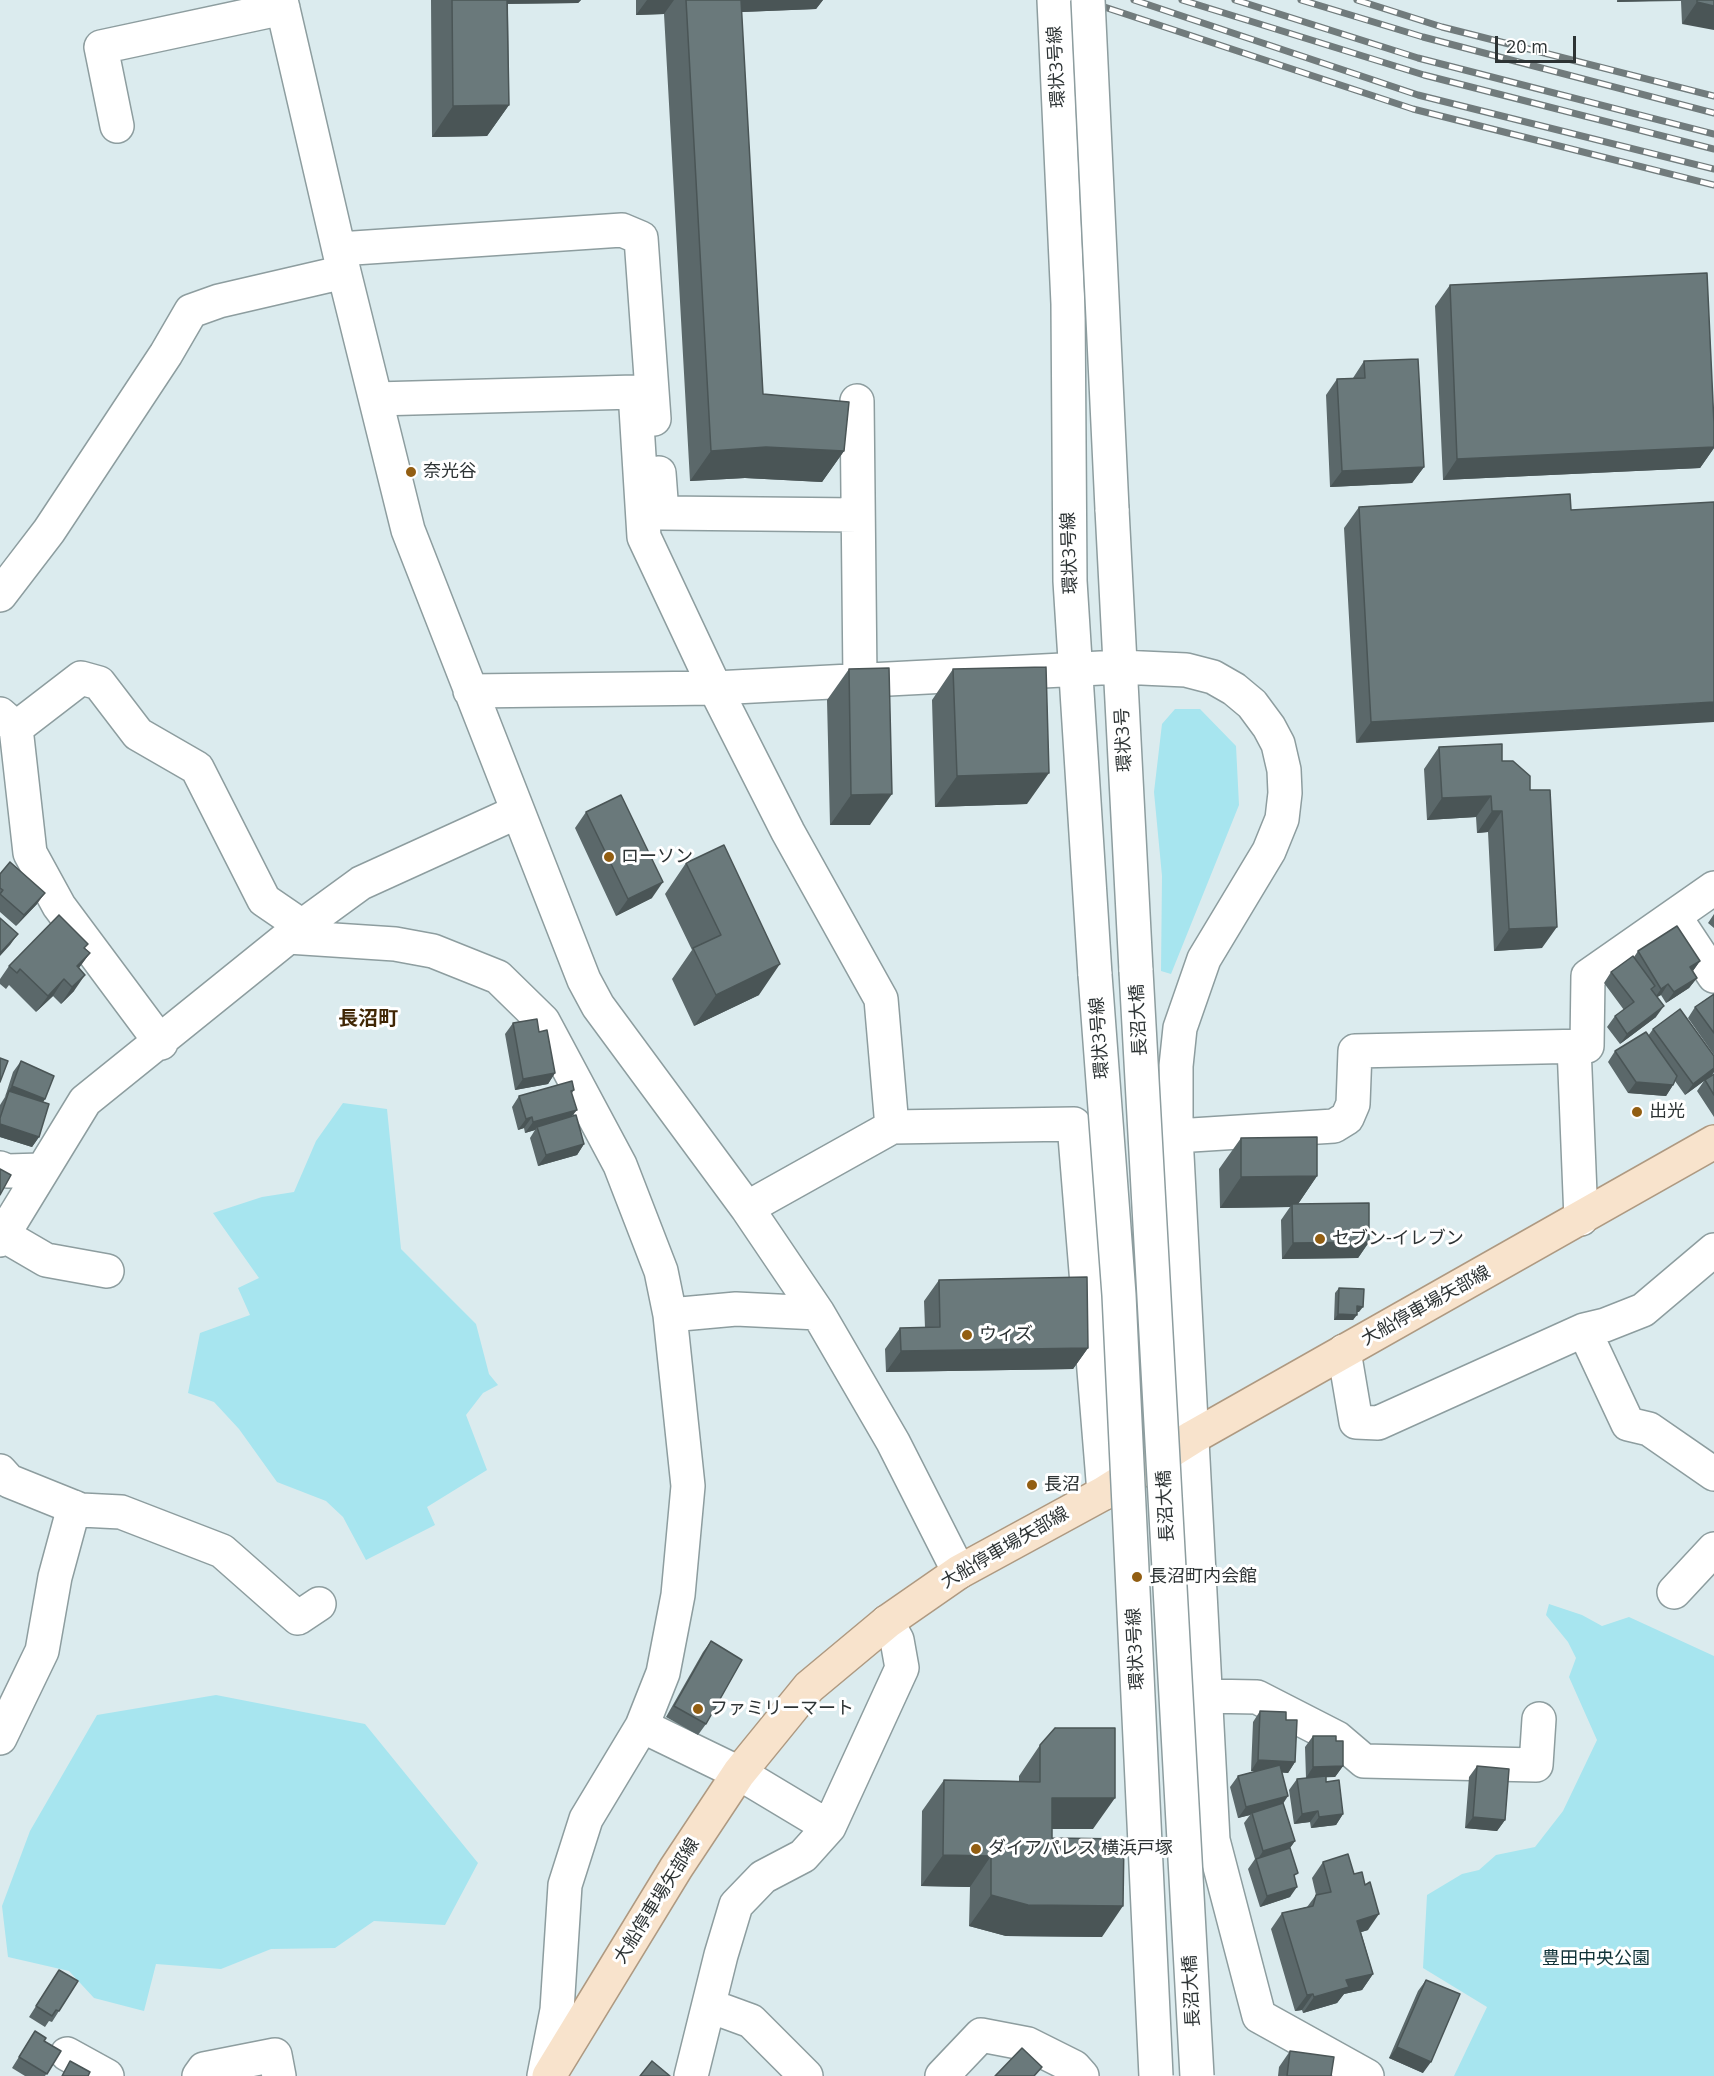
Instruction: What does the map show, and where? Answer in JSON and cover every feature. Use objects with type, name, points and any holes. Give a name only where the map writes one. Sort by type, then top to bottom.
[{"type":"main road","name":"大船停車場矢部線","points":[[547,2076],[676,1868],[739,1773],[809,1687],[887,1622],[959,1572],[1104,1493],[1193,1437],[1714,1142]]},
{"type":"street","name":"環状3号線","points":[[1054,0],[1068,304],[1068,509],[1075,670],[1119,1295],[1156,2076]]},
{"type":"street","name":"環状3号線","points":[[1088,0],[1112,509]]},
{"type":"street","points":[[117,126],[101,47],[282,4],[408,530],[584,980],[598,1006],[747,1208],[818,1313],[893,1443],[959,1572]]},
{"type":"street","points":[[0,595],[50,531],[166,354],[191,311],[342,261],[622,230],[641,238],[662,513],[858,515]]},
{"type":"street","points":[[376,399],[635,392],[644,537],[715,688],[788,832],[881,999],[892,1127]]},
{"type":"street","points":[[856,402],[860,680]]},
{"type":"street","name":"環状3号","points":[[1112,509],[1136,971]]},
{"type":"street","points":[[470,691],[715,688],[1120,667],[1186,670],[1213,677],[1234,689],[1252,704],[1269,727],[1278,744],[1284,770],[1286,793],[1282,819],[1269,851],[1220,930],[1191,992],[1180,1028],[1176,1066],[1176,1136],[1213,1840],[1259,2016],[1367,2076]]},
{"type":"street","points":[[161,1043],[59,906],[30,853],[8,721],[81,678],[99,683],[138,734],[197,768],[264,900],[295,931],[433,951],[498,977],[543,1021],[620,1165],[661,1271],[670,1315],[688,1486],[678,1595],[663,1673],[642,1726],[586,1819],[565,1886],[557,2010],[547,2076]]},
{"type":"street","points":[[107,1271],[46,1260],[1,1238],[41,1170],[86,1101],[161,1043],[295,931],[361,883],[517,812]]},
{"type":"street","points":[[1176,1136],[1334,1126],[1347,1118],[1353,1104],[1355,1052],[1587,1046],[1588,976],[1714,888]]},
{"type":"street","points":[[1675,917],[1714,976]]},
{"type":"street","name":"長沼大橋","points":[[1136,971],[1197,2076]]},
{"type":"street","points":[[1574,1046],[1581,1219]]},
{"type":"street","points":[[747,1208],[892,1127],[1074,1124],[1104,1493]]},
{"type":"street","points":[[0,1168],[7,1171],[41,1170]]},
{"type":"street","points":[[1344,1351],[1356,1422],[1378,1423],[1584,1329],[1605,1325],[1643,1310],[1714,1250]]},
{"type":"street","points":[[670,1315],[736,1309],[818,1313]]},
{"type":"street","points":[[1584,1329],[1628,1424],[1648,1429],[1714,1474]]},
{"type":"street","points":[[0,1471],[9,1481],[74,1507],[121,1512],[222,1551],[298,1618],[319,1604]]},
{"type":"street","points":[[0,1738],[42,1652],[55,1576],[74,1507]]},
{"type":"street","points":[[1674,1592],[1714,1549]]},
{"type":"street","points":[[691,2076],[736,1905],[763,1877],[803,1856],[829,1827],[902,1668],[897,1640],[887,1622]]},
{"type":"street","points":[[1205,1696],[1257,1697],[1337,1738],[1364,1761],[1536,1765],[1539,1719]]},
{"type":"street","points":[[642,1726],[739,1773],[829,1827]]},
{"type":"street","points":[[710,2006],[751,2021],[806,2076]]},
{"type":"street","points":[[942,2076],[981,2035],[1028,2044],[1074,2067],[1082,2076]]},
{"type":"street","points":[[67,2054],[107,2076]]},
{"type":"street","points":[[199,2076],[204,2069],[275,2055],[279,2076]]},
{"type":"green space","points":[[1175,709],[1200,709],[1236,746],[1239,805],[1171,974],[1161,971],[1162,876],[1154,792],[1162,724]]},
{"type":"green space","points":[[343,1103],[387,1109],[401,1249],[476,1324],[489,1374],[498,1385],[483,1393],[466,1415],[487,1470],[427,1507],[435,1525],[366,1560],[343,1517],[326,1501],[277,1482],[239,1429],[214,1402],[188,1393],[200,1333],[250,1315],[238,1288],[259,1278],[213,1213],[262,1197],[294,1192],[316,1141]]},
{"type":"green space","name":"豊田中央公園","points":[[1549,1604],[1582,1615],[1602,1626],[1629,1617],[1714,1656],[1714,2076],[1454,2076],[1487,2007],[1423,1968],[1427,1895],[1462,1874],[1479,1870],[1496,1855],[1535,1847],[1563,1811],[1597,1740],[1569,1677],[1576,1658],[1568,1642],[1546,1615]]},
{"type":"green space","points":[[216,1695],[365,1724],[478,1863],[445,1925],[374,1921],[335,1948],[271,1949],[221,1969],[156,1964],[144,2011],[94,1998],[69,1971],[8,1957],[2,1906],[30,1831],[97,1715]]},
{"type":"building","points":[[452,0],[507,0],[509,105],[453,106]]},
{"type":"building","points":[[686,0],[741,0],[763,394],[849,402],[844,451],[766,447],[711,451]]},
{"type":"building","points":[[1697,0],[1714,0],[1714,6],[1697,2]]},
{"type":"building","points":[[1707,273],[1714,447],[1457,459],[1450,285]]},
{"type":"building","points":[[1418,359],[1424,467],[1342,471],[1337,379],[1365,378],[1364,361]]},
{"type":"building","points":[[1570,494],[1571,510],[1714,502],[1714,702],[1371,722],[1359,507]]},
{"type":"building","points":[[1046,667],[1049,773],[957,776],[953,669]]},
{"type":"building","points":[[889,668],[892,794],[851,795],[849,669]]},
{"type":"building","points":[[1502,744],[1502,761],[1513,761],[1530,776],[1530,790],[1550,790],[1557,927],[1509,929],[1502,811],[1492,811],[1491,796],[1442,798],[1439,747]]},
{"type":"building","points":[[621,795],[663,882],[628,899],[586,812]]},
{"type":"building","points":[[724,845],[780,964],[716,995],[693,948],[721,935],[686,863]]},
{"type":"building","points":[[10,862],[45,893],[24,915],[0,894],[3,890],[0,888],[0,874]]},
{"type":"building","points":[[59,915],[88,944],[84,948],[90,953],[77,966],[85,975],[72,987],[64,979],[48,996],[20,969],[17,973],[9,966]]},
{"type":"building","points":[[0,918],[18,934],[0,953]]},
{"type":"building","points":[[1677,926],[1700,961],[1690,967],[1697,978],[1674,992],[1668,984],[1661,989],[1638,951]]},
{"type":"building","points":[[1633,956],[1655,986],[1651,989],[1664,1006],[1627,1034],[1615,1016],[1634,1002],[1611,972]]},
{"type":"building","points":[[1714,994],[1714,1033],[1695,1007]]},
{"type":"building","points":[[1680,1009],[1714,1056],[1714,1068],[1693,1084],[1653,1029]]},
{"type":"building","points":[[537,1019],[539,1032],[547,1030],[555,1073],[523,1079],[513,1023]]},
{"type":"building","points":[[1646,1032],[1677,1076],[1673,1085],[1636,1082],[1615,1051]]},
{"type":"building","points":[[0,1058],[8,1061],[0,1082]]},
{"type":"building","points":[[21,1061],[54,1076],[45,1099],[12,1086]]},
{"type":"building","points":[[1714,1074],[1714,1095],[1705,1080]]},
{"type":"building","points":[[572,1081],[574,1090],[571,1091],[577,1110],[533,1122],[532,1117],[526,1119],[519,1096]]},
{"type":"building","points":[[9,1091],[49,1104],[39,1137],[0,1124]]},
{"type":"building","points":[[576,1115],[584,1144],[546,1155],[537,1127]]},
{"type":"building","points":[[1317,1137],[1317,1176],[1241,1177],[1241,1138]]},
{"type":"building","points":[[0,1169],[11,1175],[0,1195]]},
{"type":"building","points":[[1369,1203],[1369,1242],[1293,1243],[1292,1204]]},
{"type":"building","points":[[1087,1277],[1088,1348],[901,1351],[900,1328],[940,1327],[939,1280]]},
{"type":"building","points":[[1339,1288],[1364,1289],[1363,1307],[1357,1306],[1357,1315],[1338,1314]]},
{"type":"building","points":[[711,1641],[742,1660],[706,1724],[674,1706]]},
{"type":"building","points":[[1260,1711],[1286,1712],[1286,1720],[1297,1720],[1295,1762],[1258,1760]]},
{"type":"building","points":[[1055,1728],[1115,1728],[1115,1798],[1052,1798],[1052,1838],[1124,1839],[1123,1906],[1028,1905],[991,1895],[991,1856],[943,1855],[944,1780],[1040,1782],[1040,1745]]},
{"type":"building","points":[[1313,1736],[1336,1736],[1336,1741],[1343,1741],[1343,1766],[1313,1767]]},
{"type":"building","points":[[1280,1765],[1288,1796],[1246,1807],[1238,1776]]},
{"type":"building","points":[[1477,1766],[1509,1769],[1505,1820],[1473,1817]]},
{"type":"building","points":[[1326,1776],[1326,1782],[1339,1780],[1343,1814],[1319,1817],[1318,1811],[1302,1814],[1297,1779]]},
{"type":"building","points":[[1283,1803],[1295,1841],[1263,1851],[1252,1813]]},
{"type":"building","points":[[1290,1848],[1298,1873],[1294,1875],[1297,1887],[1267,1896],[1256,1859]]},
{"type":"building","points":[[1348,1854],[1354,1874],[1362,1872],[1365,1885],[1370,1882],[1379,1914],[1357,1921],[1373,1974],[1346,1980],[1349,1987],[1314,1997],[1313,1994],[1307,1995],[1282,1913],[1313,1906],[1316,1895],[1331,1892],[1323,1862]]},
{"type":"building","points":[[59,1970],[78,1981],[59,2011],[56,2010],[52,2016],[36,2006]]},
{"type":"building","points":[[1426,1980],[1460,1994],[1431,2062],[1397,2047]]},
{"type":"building","points":[[35,2031],[46,2038],[44,2041],[61,2051],[47,2074],[19,2057]]},
{"type":"building","points":[[1022,2048],[1042,2067],[1034,2076],[995,2076]]},
{"type":"building","points":[[1290,2051],[1334,2057],[1331,2076],[1287,2076]]},
{"type":"building","points":[[70,2061],[90,2072],[88,2076],[62,2076]]},
{"type":"building","points":[[652,2061],[670,2076],[640,2076]]},
{"type":"railway","points":[[1083,0],[1413,109],[1714,185]]},
{"type":"railway","points":[[1134,0],[1418,95],[1714,169]]},
{"type":"railway","points":[[1182,0],[1424,75],[1714,149]]},
{"type":"railway","points":[[1235,0],[1418,58],[1714,134]]},
{"type":"railway","points":[[1301,0],[1423,37],[1714,113]]},
{"type":"railway","points":[[1357,0],[1442,27],[1714,96]]},
{"type":"place","name":"奈光谷","points":[[411,472]]},
{"type":"place","name":"ローソン","points":[[609,857]]},
{"type":"place","name":"出光","points":[[1637,1112]]},
{"type":"place","name":"セブン-イレブン","points":[[1320,1239]]},
{"type":"place","name":"ウィズ","points":[[967,1335]]},
{"type":"place","name":"長沼","points":[[1032,1485]]},
{"type":"place","name":"長沼町内会館","points":[[1137,1577]]},
{"type":"place","name":"ファミリーマート","points":[[698,1709]]},
{"type":"place","name":"ダイアパレス 横浜戸塚","points":[[976,1849]]},
{"type":"district","name":"長沼町","points":[[368,1019]]}]
